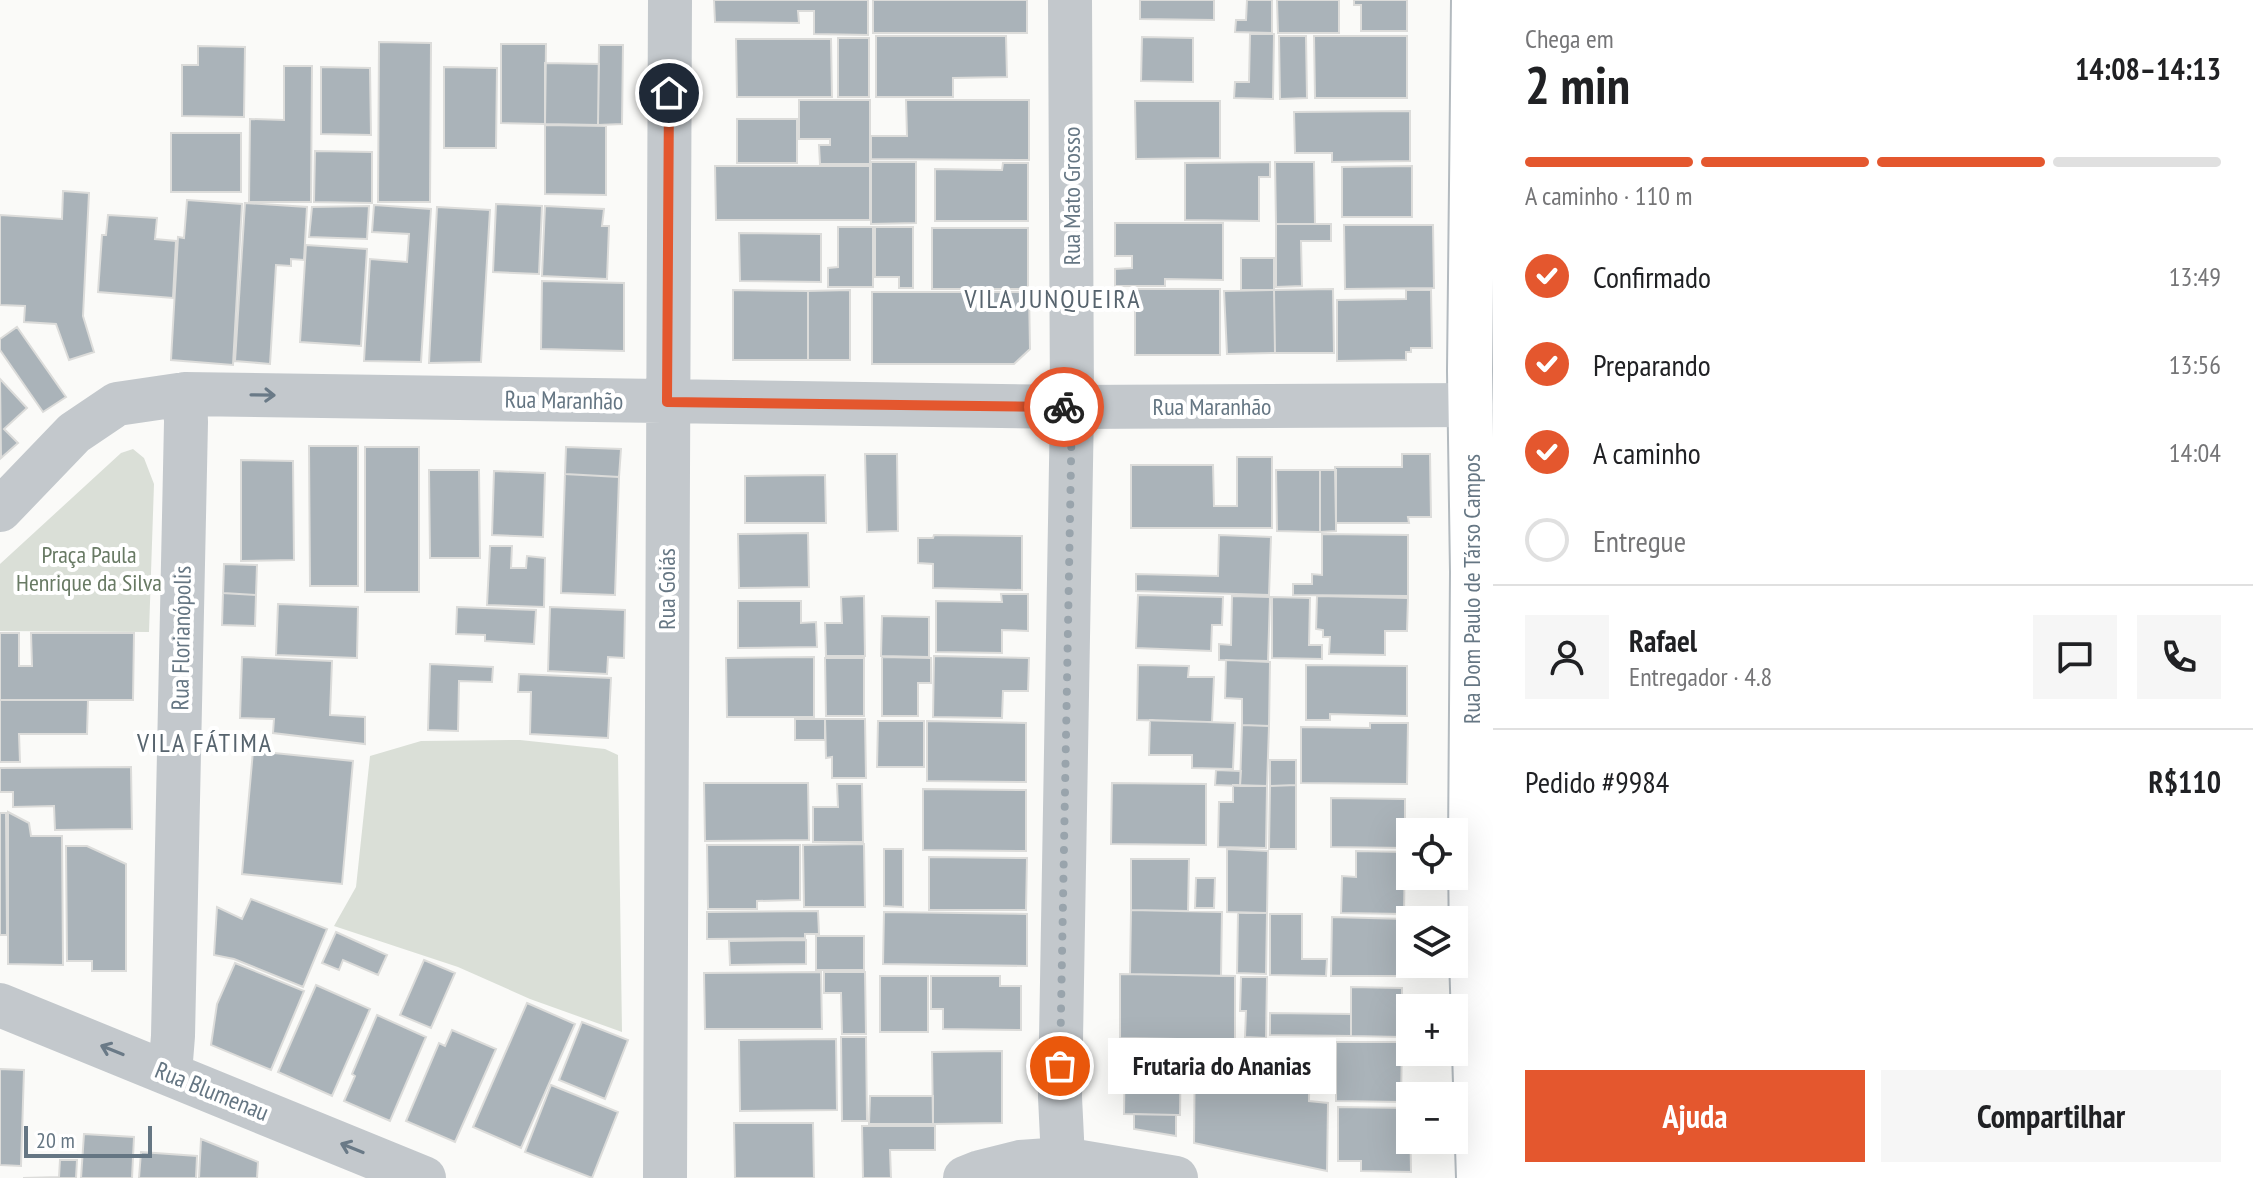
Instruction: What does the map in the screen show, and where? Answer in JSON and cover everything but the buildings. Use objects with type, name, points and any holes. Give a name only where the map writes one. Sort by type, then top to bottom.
[{"type":"street","name":"Rua Goiás","points":[[665,1178],[670,0]]},
{"type":"street","name":"Rua Mato Grosso","points":[[1063,1159],[1060,1097],[1072,407],[1070,0]]},
{"type":"street","name":"Rua Dom Paulo de Társo Campos","points":[[1474,0],[1483,50],[1471,405],[1471,893],[1479,1178]]},
{"type":"street","name":"Rua Maranhão","points":[[0,510],[74,433],[117,404],[185,394],[1072,407],[1471,405]]},
{"type":"street","name":"Rua Florianópolis","points":[[170,1073],[185,394]]},
{"type":"street","name":"Rua Blumenau","points":[[0,1005],[424,1178]]},
{"type":"street","points":[[965,1178],[1020,1162],[1063,1159],[1176,1178]]},
{"type":"green space","name":"Praça Paula Henrique da Silva","points":[[133,449],[144,458],[154,484],[149,632],[0,631],[0,564],[121,453]]},
{"type":"green space","points":[[520,740],[605,749],[618,755],[622,1032],[530,999],[458,967],[334,926],[356,887],[370,756],[421,741]]},
{"type":"way so far","points":[[1060,1066],[1072,407],[1064,407]]},
{"type":"place","name":"Frutaria do Ananias","points":[[1060,1066]]},
{"type":"district","name":"VILA JUNQUEIRA","points":[[1053,298]]},
{"type":"district","name":"VILA FÁTIMA","points":[[205,742]]},
{"type":"route","points":[[669,93],[667,402],[1064,407]]}]
